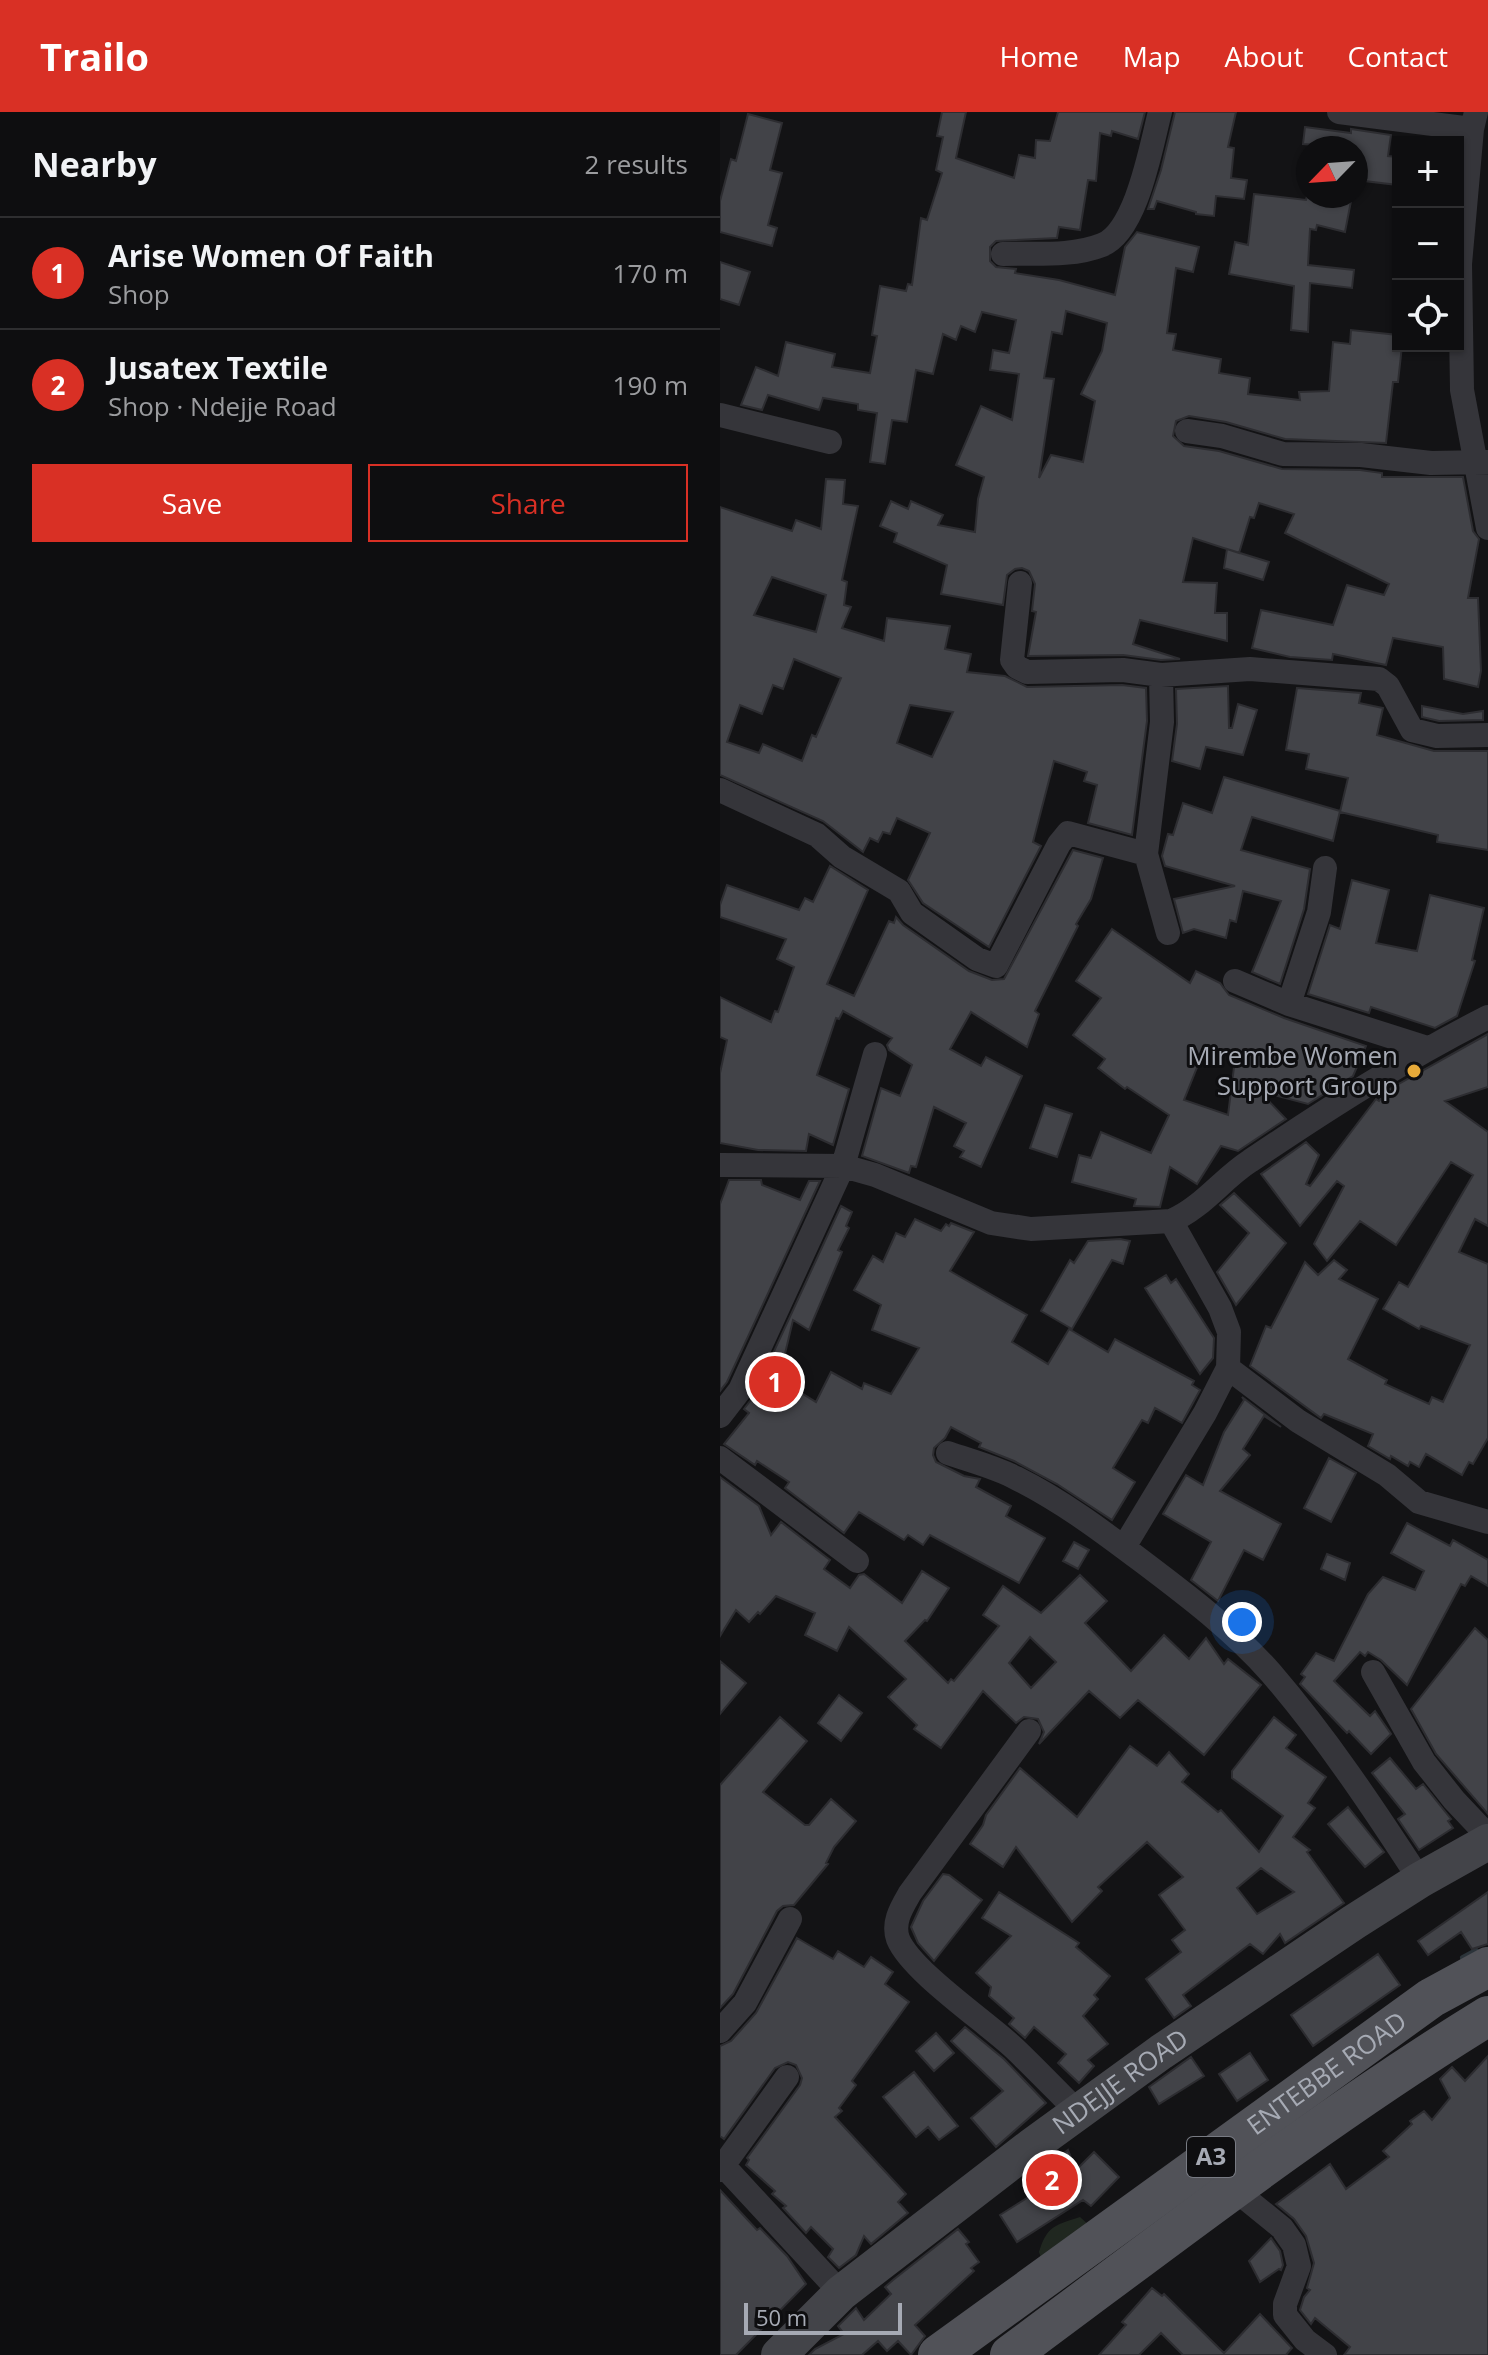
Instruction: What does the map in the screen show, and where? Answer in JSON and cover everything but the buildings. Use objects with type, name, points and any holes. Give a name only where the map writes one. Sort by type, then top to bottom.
[{"type":"main road","name":"ENTEBBE ROAD","points":[[938,2355],[1431,1998],[1488,1967]]},
{"type":"main road","name":"ENTEBBE ROAD","points":[[1010,2355],[1234,2189],[1438,2046],[1488,2016]]},
{"type":"street","points":[[1003,254],[1078,251],[1104,245],[1117,235],[1127,220],[1145,171],[1160,112]]},
{"type":"street","points":[[1339,112],[1474,120],[1476,206],[1460,264],[1462,390],[1481,462],[1488,528]]},
{"type":"street","points":[[720,415],[830,442]]},
{"type":"street","points":[[1187,431],[1222,436],[1283,454],[1361,455],[1431,463],[1481,462]]},
{"type":"street","points":[[1020,583],[1012,660],[1027,672],[1123,670],[1161,675],[1250,669],[1379,679],[1388,686],[1412,730],[1437,736],[1488,735]]},
{"type":"street","points":[[1161,675],[1162,722],[1146,854],[1168,933]]},
{"type":"street","points":[[720,790],[817,835],[842,857],[899,891],[912,913],[977,959],[996,966],[1059,844],[1068,833],[1146,854]]},
{"type":"street","points":[[1289,1004],[1319,912],[1325,868]]},
{"type":"street","points":[[1235,981],[1289,1004],[1427,1048]]},
{"type":"street","points":[[720,1165],[843,1166],[875,1175],[991,1223],[1031,1229],[1171,1221],[1185,1215],[1263,1152],[1427,1048],[1488,1017]]},
{"type":"street","points":[[720,1416],[740,1390],[843,1166],[875,1054]]},
{"type":"street","points":[[1124,1547],[1205,1413],[1228,1368],[1229,1332],[1225,1320],[1171,1221]]},
{"type":"street","points":[[1228,1368],[1298,1421],[1387,1475],[1419,1502],[1488,1522]]},
{"type":"street","points":[[948,1453],[1013,1477],[1068,1508],[1124,1547],[1231,1631],[1271,1673],[1385,1826],[1420,1880]]},
{"type":"street","points":[[720,1458],[857,1561]]},
{"type":"street","points":[[1373,1672],[1424,1762],[1488,1836]]},
{"type":"street","points":[[1029,1731],[910,1893],[898,1914],[897,1935],[904,1951],[925,1972],[1013,2047],[1079,2113]]},
{"type":"street","name":"NDEJJE ROAD","points":[[779,2355],[841,2293],[1033,2145],[1161,2052],[1420,1880],[1488,1842]]},
{"type":"street","points":[[720,2031],[745,2003],[790,1919]]},
{"type":"street","points":[[787,2077],[721,2166],[841,2293]]},
{"type":"street","points":[[1234,2189],[1282,2228],[1294,2245],[1299,2266],[1285,2304],[1285,2315],[1305,2340],[1325,2355]]},
{"type":"shaded area","points":[[1080,2217],[1091,2227],[1042,2261],[1039,2252],[1049,2232]]},
{"type":"waterway","points":[[1463,1958],[1476,1951]]},
{"type":"place","name":"Mirembe Women Support Group","points":[[1414,1071]]},
{"type":"place","name":"Arise Women Of Faith","points":[[775,1382]]},
{"type":"place","name":"Jusatex Textile","points":[[1052,2180]]}]
